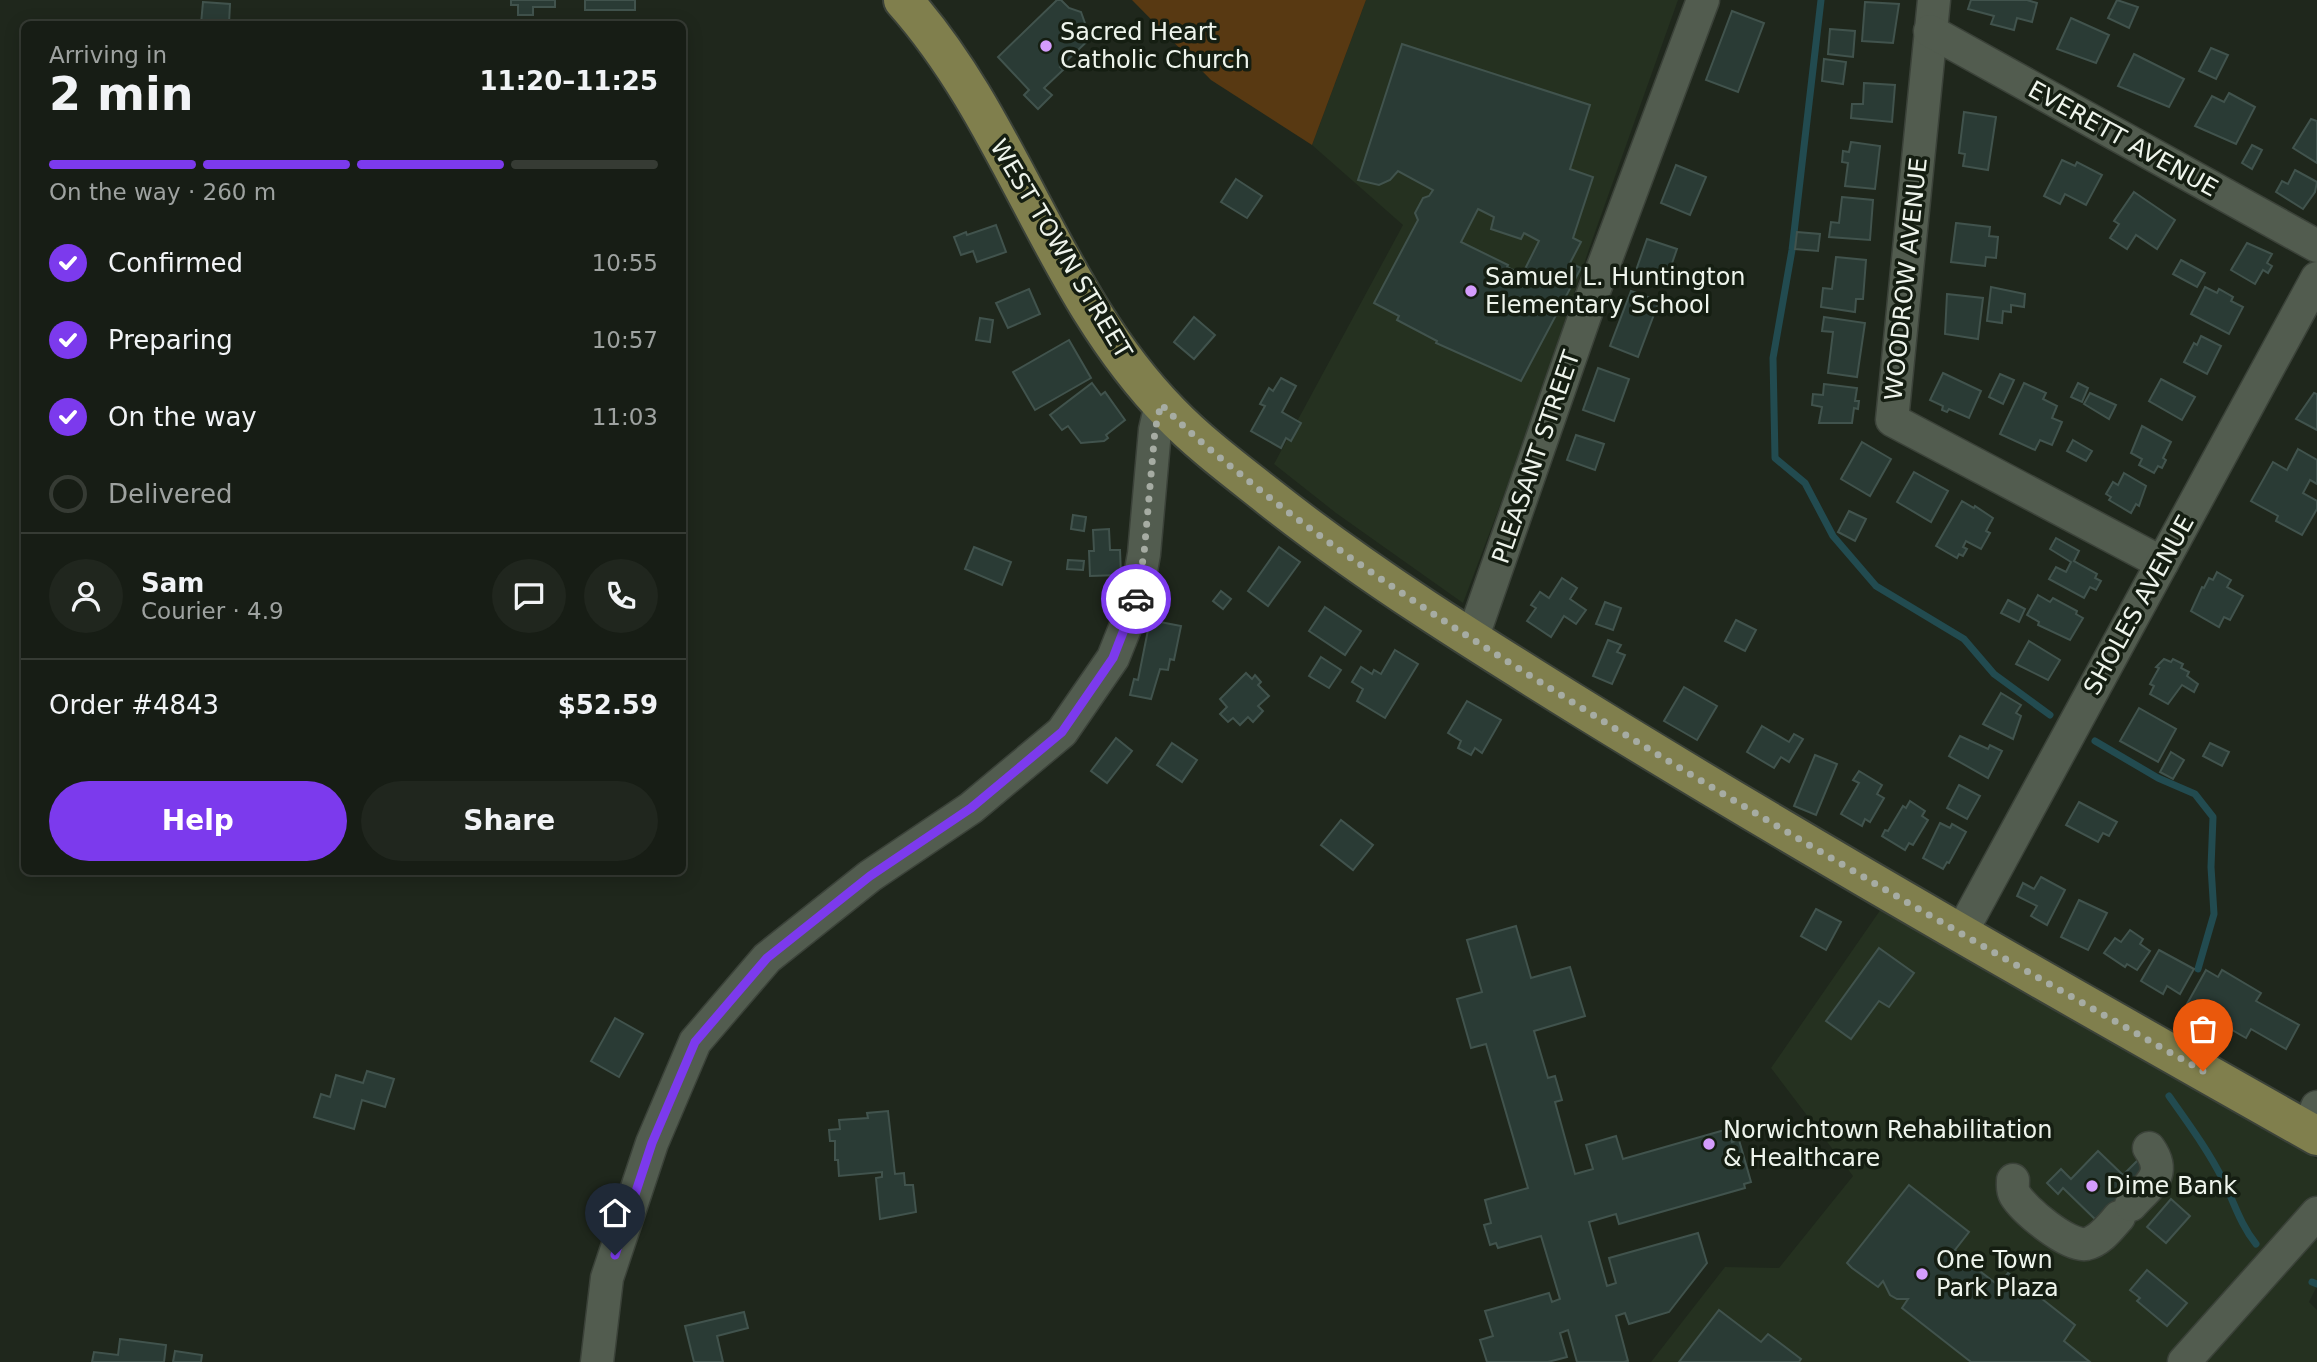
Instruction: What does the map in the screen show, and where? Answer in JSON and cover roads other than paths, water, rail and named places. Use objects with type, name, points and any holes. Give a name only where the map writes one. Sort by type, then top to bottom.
[{"type":"main road","name":"WEST TOWN STREET","points":[[903,0],[935,38],[962,80],[1053,245],[1109,336],[1161,404],[1204,444],[1324,540],[1472,639],[1672,763],[1961,933],[2314,1124]]},
{"type":"street","name":"PLEASANT STREET","points":[[1472,639],[1588,307],[1703,0]]},
{"type":"street","name":"WOODROW AVENUE","points":[[1934,0],[1892,420],[2162,563]]},
{"type":"street","name":"EVERETT AVENUE","points":[[1930,32],[2317,246]]},
{"type":"street","name":"SHOLES AVENUE","points":[[1961,933],[2317,278]]},
{"type":"street","points":[[597,1362],[607,1278],[652,1143],[695,1042],[767,958],[870,876],[971,808],[1062,732],[1113,658],[1135,603],[1144,554],[1155,430],[1161,404]]},
{"type":"street","points":[[2014,1180],[2012,1187],[2018,1200],[2063,1239],[2087,1244],[2097,1240],[2154,1181],[2158,1171],[2156,1158],[2149,1148]]},
{"type":"street","points":[[2184,1362],[2317,1213]]},
{"type":"waterway","points":[[1821,0],[1792,250],[1773,358],[1775,458],[1805,483],[1833,536],[1876,586],[1964,639],[1994,674],[2050,715]]},
{"type":"waterway","points":[[2095,741],[2158,778],[2195,794],[2213,817],[2211,867],[2214,914],[2198,969]]},
{"type":"waterway","points":[[2169,1096],[2211,1158],[2241,1221],[2256,1244]]},
{"type":"waterway","points":[[2312,1282],[2317,1284]]},
{"type":"place","name":"Sacred Heart Catholic Church","points":[[1046,46]]},
{"type":"place","name":"Samuel L. Huntington Elementary School","points":[[1471,291]]},
{"type":"place","name":"Norwichtown Rehabilitation & Healthcare","points":[[1709,1144]]},
{"type":"place","name":"Dime Bank","points":[[2092,1186]]},
{"type":"place","name":"One Town Park Plaza","points":[[1922,1274]]}]
